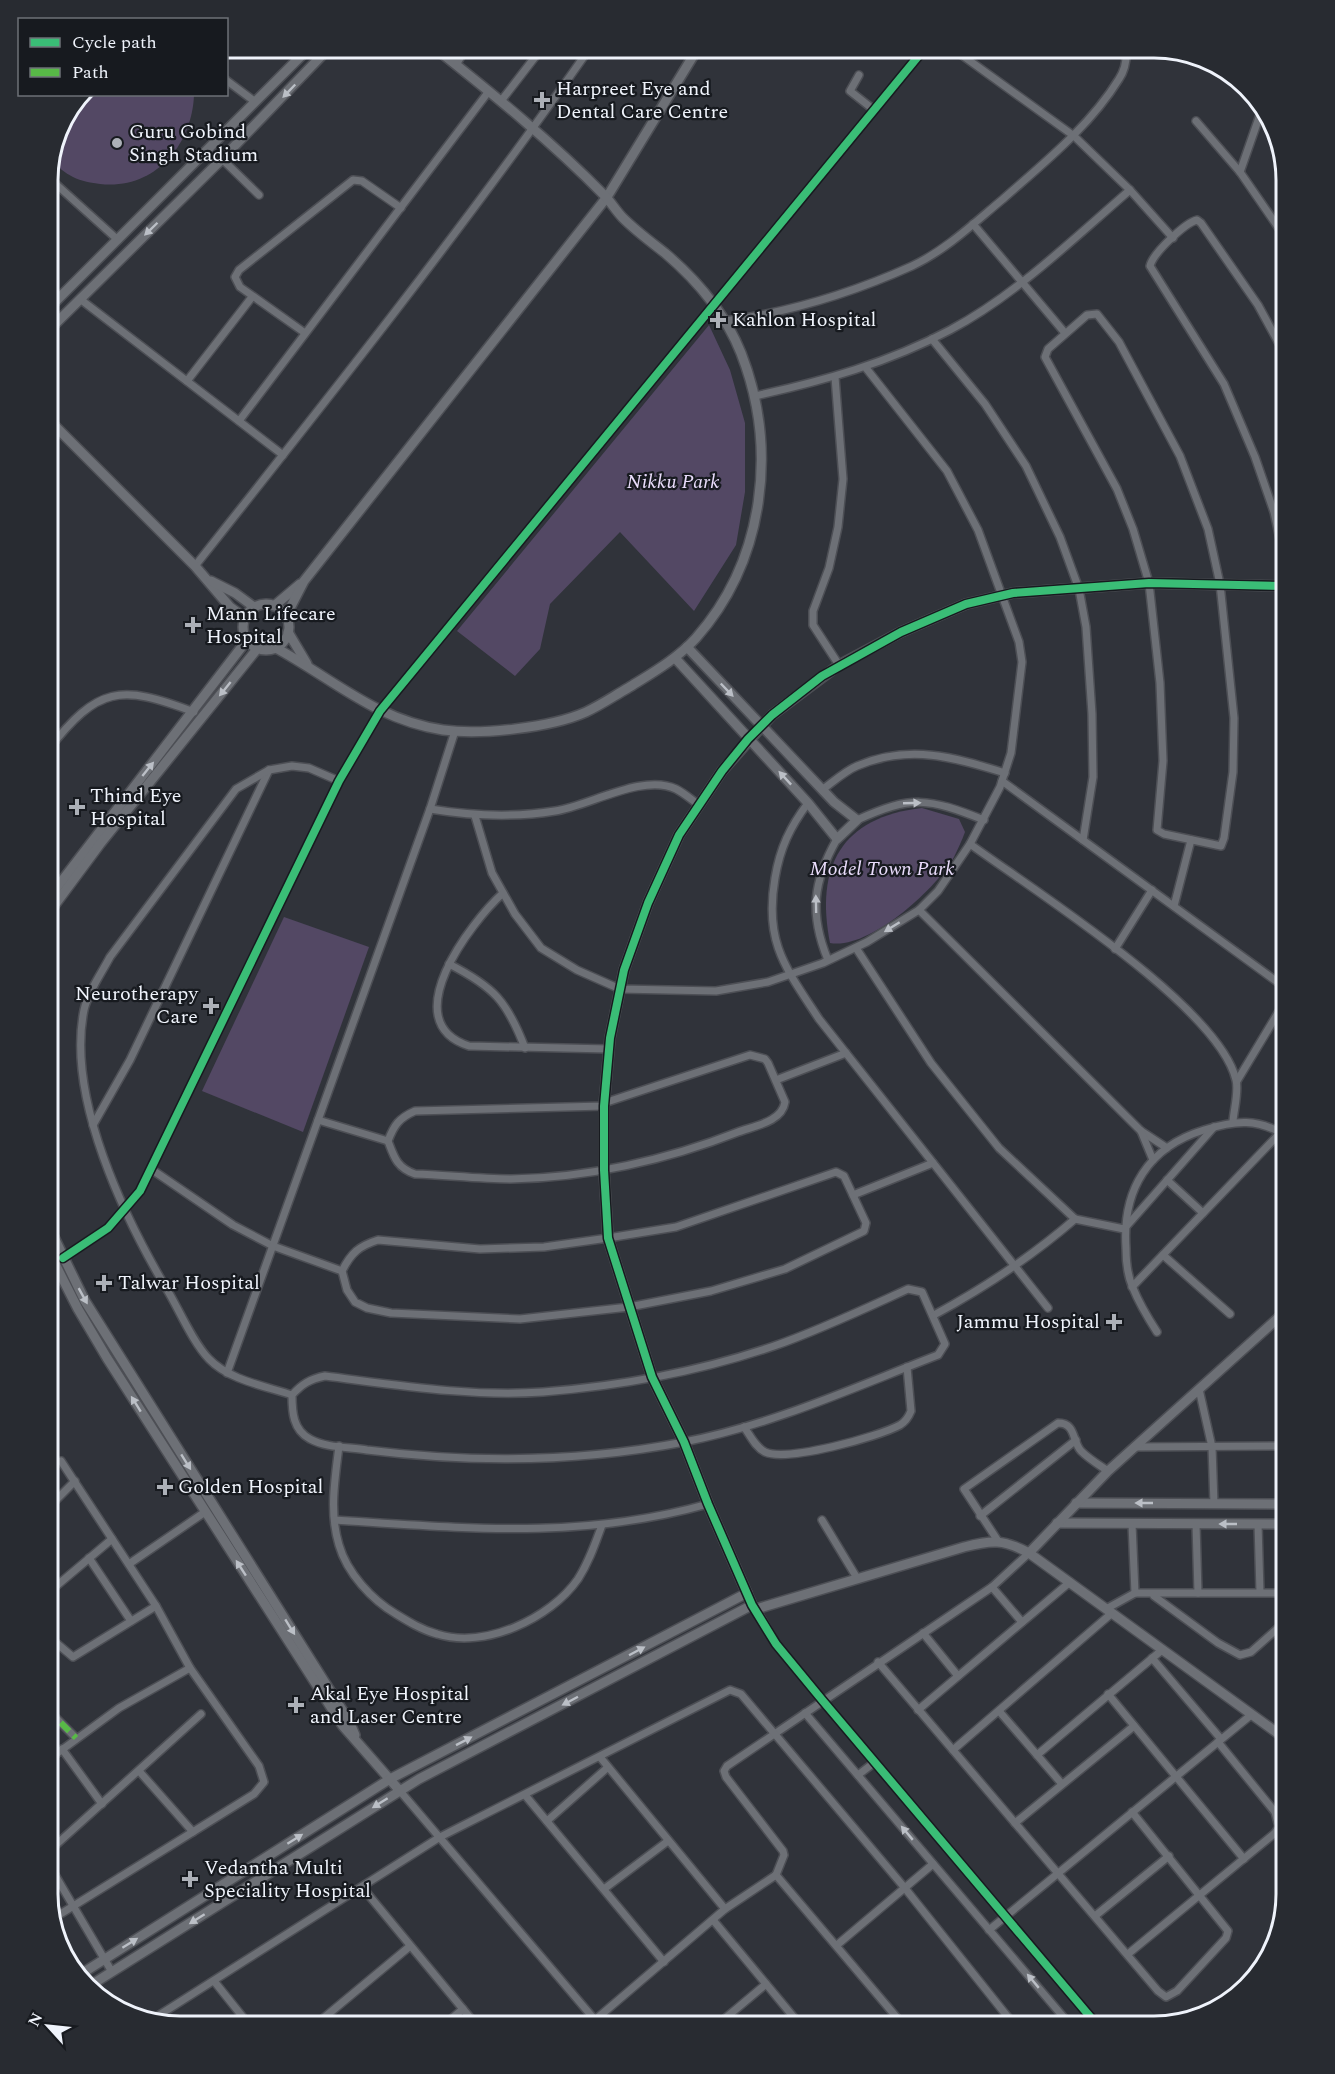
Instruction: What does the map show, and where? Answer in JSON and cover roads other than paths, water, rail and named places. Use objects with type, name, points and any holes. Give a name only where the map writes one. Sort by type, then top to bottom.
[{"type":"street","points":[[59,298],[298,59]]},
{"type":"street","points":[[59,320],[222,159],[318,59]]},
{"type":"street","points":[[304,581],[274,606],[254,608],[244,618],[244,633],[247,640],[257,649],[276,648],[308,666],[333,686],[400,720],[455,731],[477,732],[527,727],[584,713],[675,658],[687,647],[719,606],[738,573],[753,530],[762,484],[761,432],[755,396],[740,352],[714,302],[669,256],[622,218],[607,197],[501,101],[449,59]]},
{"type":"street","points":[[456,65],[460,59]]},
{"type":"street","points":[[501,101],[533,59]]},
{"type":"street","points":[[195,566],[532,130],[582,59]]},
{"type":"street","points":[[308,666],[288,632],[286,616],[304,581],[607,197],[691,59]]},
{"type":"street","points":[[63,1258],[108,1228],[140,1191],[339,781],[380,711],[916,59]]},
{"type":"street","points":[[967,59],[1074,136],[1130,190],[1173,238]]},
{"type":"street","points":[[725,321],[775,314],[834,297],[914,265],[954,240],[1074,136],[1120,78],[1126,59]]},
{"type":"street","points":[[859,75],[850,91],[874,110]]},
{"type":"street","points":[[228,82],[254,101]]},
{"type":"street","points":[[239,421],[489,91]]},
{"type":"street","points":[[1240,172],[1259,118]]},
{"type":"street","points":[[1196,121],[1240,172],[1276,224]]},
{"type":"street","points":[[222,159],[259,195]]},
{"type":"street","points":[[305,333],[252,297],[236,282],[235,277],[239,270],[353,180],[362,181],[401,208]]},
{"type":"street","points":[[59,187],[118,240]]},
{"type":"street","points":[[755,396],[866,368],[951,329],[1022,281],[1130,190]]},
{"type":"street","points":[[1276,338],[1258,305],[1197,220],[1189,223],[1151,261],[1152,270],[1224,384],[1255,457],[1276,521]]},
{"type":"street","points":[[973,224],[1065,333]]},
{"type":"street","points":[[92,266],[103,276]]},
{"type":"street","points":[[187,381],[252,297]]},
{"type":"street","points":[[80,299],[283,455]]},
{"type":"street","points":[[1096,314],[1119,342],[1180,456],[1208,530],[1220,584],[1233,707],[1233,772],[1223,843],[1218,847],[1164,834],[1157,830],[1162,739],[1160,683],[1149,583],[1133,529],[1117,489],[1046,363],[1045,357],[1048,349],[1087,315],[1096,314]]},
{"type":"street","points":[[932,339],[985,404],[1026,466],[1060,537],[1079,589],[1086,627],[1092,714],[1093,777],[1083,840]]},
{"type":"street","points":[[476,816],[492,873],[515,914],[541,948],[577,970],[620,989],[716,991],[768,982],[790,975],[856,948],[919,910],[950,876],[984,820],[1005,773],[1019,700],[1022,662],[1019,642],[978,530],[946,471],[866,368]]},
{"type":"street","points":[[835,377],[843,479],[838,527],[828,568],[813,611],[813,625],[839,665]]},
{"type":"street","points":[[59,430],[208,579],[230,607],[244,618]]},
{"type":"street","points":[[208,579],[235,593],[254,608]]},
{"type":"street","points":[[1089,2016],[776,1644],[747,1593],[684,1442],[652,1377],[608,1239],[604,1170],[604,1104],[609,1049],[620,989],[648,903],[679,835],[722,771],[748,739],[761,726],[839,665],[901,633],[966,604],[1003,596],[1149,583],[1276,586]]},
{"type":"street","points":[[274,606],[286,616]]},
{"type":"street","points":[[276,648],[286,638],[288,632]]},
{"type":"street","points":[[59,885],[114,811],[194,712],[247,640]]},
{"type":"street","points":[[687,647],[822,790],[857,820]]},
{"type":"street","points":[[59,900],[100,844],[257,649]]},
{"type":"street","points":[[675,658],[808,802],[837,838]]},
{"type":"street","points":[[59,737],[68,725],[99,699],[116,696],[153,697],[194,712]]},
{"type":"street","points":[[227,1373],[430,809],[455,731]]},
{"type":"street","points":[[822,790],[856,766],[900,754],[939,754],[1005,773]]},
{"type":"street","points":[[292,1395],[227,1373],[208,1359],[145,1253],[124,1209],[93,1125],[83,1086],[82,1036],[84,1010],[94,984],[110,957],[236,789],[269,770],[292,766],[309,768],[339,781]]},
{"type":"street","points":[[93,1125],[130,1060],[269,770]]},
{"type":"street","points":[[1002,782],[1276,981]]},
{"type":"street","points":[[430,809],[476,816],[507,817],[558,811],[622,791],[659,785],[676,789],[699,805]]},
{"type":"street","points":[[828,960],[820,941],[815,889],[825,859],[837,838],[857,820],[891,805],[910,801],[931,803],[984,820]]},
{"type":"street","points":[[808,802],[791,825],[783,843],[770,908],[773,935],[790,975],[846,1053],[1048,1308]]},
{"type":"street","points":[[1174,906],[1191,840]]},
{"type":"street","points":[[970,844],[1115,949],[1191,1012],[1223,1050],[1237,1081]]},
{"type":"street","points":[[1115,949],[1152,890]]},
{"type":"street","points":[[503,893],[468,931],[440,986],[438,1004],[442,1023],[449,1034],[457,1042],[469,1046],[609,1049]]},
{"type":"street","points":[[919,910],[1141,1131],[1167,1148]]},
{"type":"street","points":[[856,948],[931,1063],[992,1139],[1075,1220],[1124,1229]]},
{"type":"street","points":[[450,964],[475,977],[500,998],[513,1016],[525,1048]]},
{"type":"street","points":[[1233,1121],[1237,1081],[1276,1016]]},
{"type":"street","points":[[776,1080],[846,1053]]},
{"type":"street","points":[[750,1055],[765,1059],[785,1102],[779,1115],[703,1146],[604,1170],[511,1179],[415,1174],[405,1170],[396,1161],[388,1141],[392,1128],[401,1117],[415,1112],[604,1104],[750,1055]]},
{"type":"street","points":[[318,1120],[388,1141]]},
{"type":"street","points":[[1157,1332],[1132,1287],[1127,1265],[1124,1229],[1127,1205],[1139,1178],[1153,1160],[1182,1138],[1233,1121],[1259,1123],[1276,1130]]},
{"type":"street","points":[[1124,1229],[1214,1127]]},
{"type":"street","points":[[1141,1131],[1153,1160]]},
{"type":"street","points":[[1132,1287],[1276,1142]]},
{"type":"street","points":[[853,1196],[933,1163]]},
{"type":"street","points":[[151,1169],[233,1225],[273,1246],[342,1271]]},
{"type":"street","points":[[832,1173],[844,1176],[867,1228],[861,1234],[785,1269],[711,1291],[629,1307],[520,1319],[391,1313],[355,1302],[347,1290],[342,1271],[351,1254],[364,1245],[378,1240],[480,1249],[544,1247],[608,1239],[676,1227],[832,1173]]},
{"type":"street","points":[[1167,1180],[1203,1213]]},
{"type":"street","points":[[934,1316],[979,1291],[1075,1220]]},
{"type":"street","points":[[58,1248],[85,1301],[349,1721],[355,1738]]},
{"type":"street","points":[[1163,1255],[1230,1314]]},
{"type":"street","points":[[58,1269],[95,1338],[343,1726],[591,2015]]},
{"type":"street","points":[[908,1289],[919,1289],[922,1292],[945,1344],[938,1355],[788,1413],[744,1427],[684,1442],[573,1456],[472,1458],[404,1454],[339,1446],[308,1438],[296,1425],[292,1395],[311,1379],[325,1376],[474,1391],[542,1392],[652,1377],[776,1345],[908,1289]]},
{"type":"street","points":[[600,2015],[725,1909],[776,1875],[784,1855],[783,1851],[724,1775],[727,1767],[878,1662],[992,1587],[1134,1447],[1276,1320]]},
{"type":"street","points":[[744,1427],[757,1446],[772,1453],[811,1451],[849,1443],[900,1425],[911,1411],[907,1367]]},
{"type":"street","points":[[1199,1389],[1212,1447],[1214,1504]]},
{"type":"street","points":[[998,1541],[964,1491],[967,1485],[1058,1423],[1067,1425],[1079,1449],[1108,1472]]},
{"type":"street","points":[[980,1516],[1076,1440]]},
{"type":"street","points":[[339,1446],[332,1499],[339,1548],[359,1582],[384,1607],[438,1635],[464,1637],[504,1632],[536,1618],[559,1600],[577,1580],[589,1561],[602,1525]]},
{"type":"street","points":[[1134,1447],[1276,1446]]},
{"type":"street","points":[[61,1461],[156,1606],[190,1668],[259,1766],[264,1782],[254,1794],[61,1914]]},
{"type":"street","points":[[58,1498],[75,1481]]},
{"type":"street","points":[[1076,1503],[1276,1504]]},
{"type":"street","points":[[335,1520],[462,1528],[536,1529],[602,1525],[659,1518],[708,1504]]},
{"type":"street","points":[[129,1564],[205,1512]]},
{"type":"street","points":[[822,1520],[857,1578]]},
{"type":"street","points":[[1057,1523],[1276,1524]]},
{"type":"street","points":[[1132,1524],[1135,1593]]},
{"type":"street","points":[[1196,1524],[1198,1593]]},
{"type":"street","points":[[1258,1524],[1260,1592]]},
{"type":"street","points":[[58,1584],[112,1539]]},
{"type":"street","points":[[97,1982],[400,1791],[754,1607],[963,1547],[998,1541],[1010,1542],[1029,1553],[1276,1732]]},
{"type":"street","points":[[89,1558],[131,1621]]},
{"type":"street","points":[[918,1710],[1070,1582]]},
{"type":"street","points":[[992,1587],[1022,1622]]},
{"type":"street","points":[[86,1971],[390,1779],[747,1593]]},
{"type":"street","points":[[953,1750],[1109,1611],[1135,1593],[1153,1595],[1276,1593]]},
{"type":"street","points":[[1153,1595],[1218,1643],[1240,1655],[1251,1652],[1276,1630]]},
{"type":"street","points":[[58,1645],[73,1657],[156,1606]]},
{"type":"street","points":[[923,1633],[958,1676]]},
{"type":"street","points":[[1037,1755],[1162,1650]]},
{"type":"street","points":[[1152,1658],[1219,1740],[1276,1816]]},
{"type":"street","points":[[878,1662],[1162,1995],[1173,1995],[1228,1934],[1226,1926],[1201,1894],[1132,1812]]},
{"type":"street","points":[[58,1752],[134,1698],[190,1668]]},
{"type":"street","points":[[162,2014],[440,1837],[730,1690],[741,1694],[773,1735],[904,1887],[1007,2016]]},
{"type":"street","points":[[1108,1694],[1244,1859]]},
{"type":"street","points":[[999,1710],[1062,1784]]},
{"type":"street","points":[[805,1713],[1062,2016]]},
{"type":"street","points":[[58,1843],[201,1714]]},
{"type":"street","points":[[989,1930],[1251,1715]]},
{"type":"street","points":[[58,1720],[76,1738]]},
{"type":"street","points":[[1015,1823],[1134,1726]]},
{"type":"street","points":[[62,1749],[102,1804]]},
{"type":"street","points":[[600,1757],[725,1909]]},
{"type":"street","points":[[858,1775],[874,1762]]},
{"type":"street","points":[[547,1821],[607,1768]]},
{"type":"street","points":[[139,1771],[193,1832]]},
{"type":"street","points":[[525,1795],[664,1962]]},
{"type":"street","points":[[1128,1954],[1276,1831]]},
{"type":"street","points":[[604,1889],[668,1841]]},
{"type":"street","points":[[1095,1916],[1169,1856]]},
{"type":"street","points":[[837,1945],[933,1864]]},
{"type":"street","points":[[776,1875],[896,2016]]},
{"type":"street","points":[[58,1880],[112,1972]]},
{"type":"street","points":[[362,1887],[409,1947],[468,2015]]},
{"type":"street","points":[[713,1920],[792,2016]]},
{"type":"street","points":[[327,2015],[409,1947]]},
{"type":"street","points":[[214,1981],[241,2015]]},
{"type":"street","points":[[728,2016],[766,1984]]},
{"type":"street","points":[[456,2015],[463,2009]]},
{"type":"place","name":"Harpreet Eye and Dental Care Centre","points":[[542,100]]},
{"type":"place","name":"Guru Gobind Singh Stadium","points":[[117,143]]},
{"type":"place","name":"Kahlon Hospital","points":[[718,320]]},
{"type":"place","name":"Mann Lifecare Hospital","points":[[193,625]]},
{"type":"place","name":"Thind Eye Hospital","points":[[77,807]]},
{"type":"place","name":"Neurotherapy Care","points":[[211,1006]]},
{"type":"place","name":"Talwar Hospital","points":[[104,1283]]},
{"type":"place","name":"Jammu Hospital","points":[[1114,1322]]},
{"type":"place","name":"Golden Hospital","points":[[165,1487]]},
{"type":"place","name":"Akal Eye Hospital and Laser Centre","points":[[296,1705]]},
{"type":"place","name":"Vedantha Multi Speciality Hospital","points":[[190,1879]]},
{"type":"park label","name":"Nikku Park","points":[[673,482]]},
{"type":"park label","name":"Model Town Park","points":[[882,869]]}]
